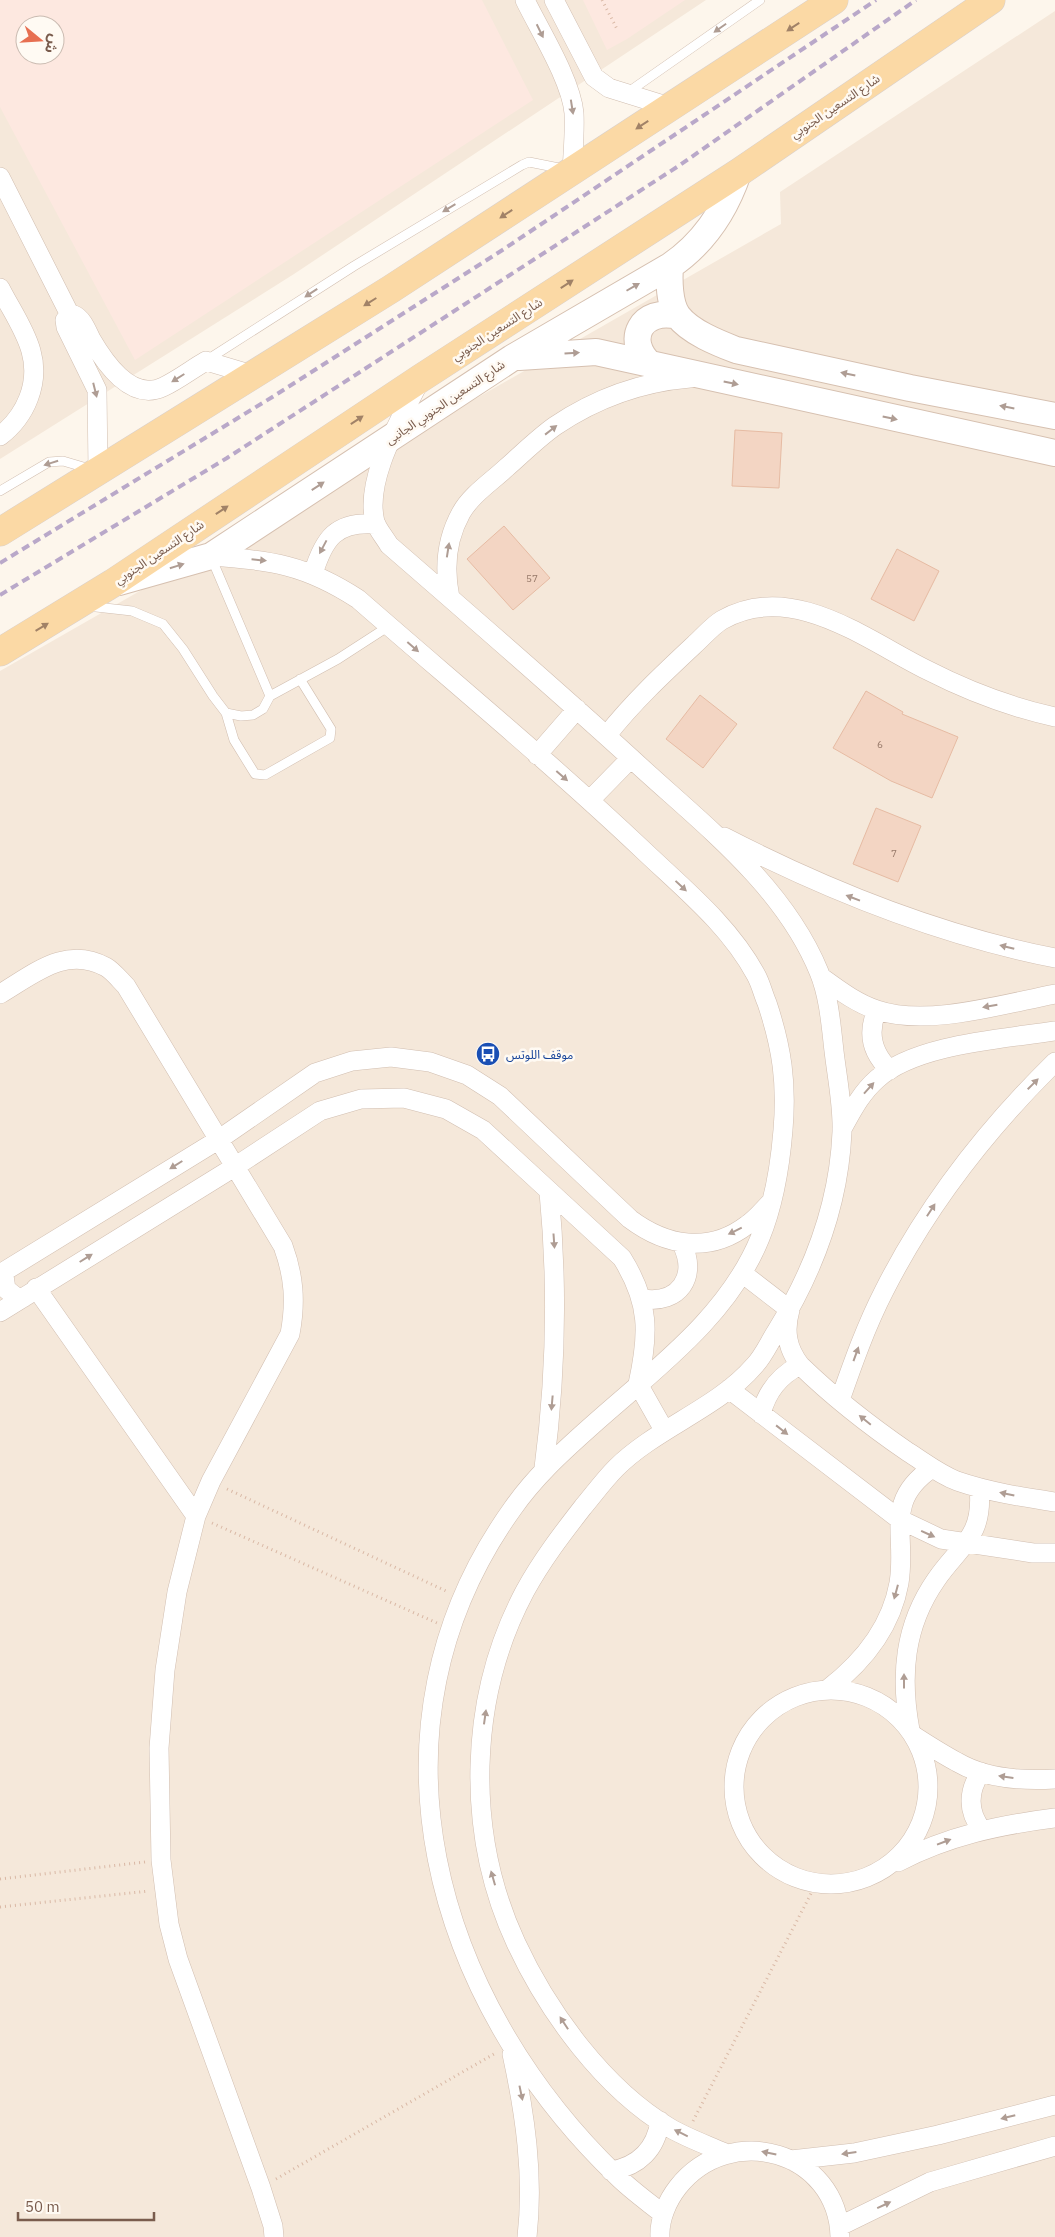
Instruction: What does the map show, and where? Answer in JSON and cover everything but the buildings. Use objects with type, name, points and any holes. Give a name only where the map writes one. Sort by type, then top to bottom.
[{"type":"main road","points":[[0,532],[400,283],[834,0]]},
{"type":"main road","name":"شارع التسعين الجنوبي","points":[[0,652],[114,583],[429,373],[738,173],[991,0]]},
{"type":"street","points":[[525,0],[565,82],[572,103],[574,114],[572,171]]},
{"type":"street","points":[[554,0],[594,77],[610,88],[670,107]]},
{"type":"street","name":"شارع التسعين الجنوبي الجانبى","points":[[114,583],[211,556],[512,358],[670,266],[684,256],[711,227],[731,192],[738,173]]},
{"type":"street","points":[[0,176],[70,315]]},
{"type":"street","points":[[670,266],[669,286],[678,316]]},
{"type":"street","points":[[0,288],[30,349],[34,364],[29,400],[20,417],[0,436]]},
{"type":"street","points":[[650,365],[642,357],[637,346],[638,333],[644,322],[654,315],[666,313],[678,316],[700,334],[736,350],[910,388],[1055,416]]},
{"type":"street","points":[[70,315],[80,319],[100,354],[117,374],[137,389],[148,391],[162,388],[206,361],[253,375]]},
{"type":"street","points":[[70,315],[65,320],[66,327],[97,390],[98,471]]},
{"type":"street","points":[[1055,453],[596,352],[512,358],[429,373],[393,436],[375,485],[373,505],[376,524],[389,546],[607,735],[711,830],[772,894],[801,933],[821,977],[831,1025],[842,1129],[836,1183],[823,1236],[787,1319],[787,1338],[792,1352],[800,1365],[882,1434],[932,1468],[956,1480],[979,1488],[1055,1502]]},
{"type":"street","points":[[450,598],[447,583],[447,552],[454,525],[468,501],[554,427],[573,415],[613,395],[635,388],[657,382],[701,376]]},
{"type":"street","points":[[313,574],[327,539],[341,528],[358,522],[376,524]]},
{"type":"street","points":[[211,556],[265,560],[288,565],[336,585],[358,599],[590,800],[722,925],[757,977],[778,1034],[786,1093],[780,1159],[773,1201],[760,1238],[742,1273],[721,1305],[692,1336],[544,1468],[512,1508],[489,1545],[462,1598],[437,1680],[429,1734],[428,1787],[432,1840],[443,1892],[460,1943],[484,1997],[510,2045],[545,2095],[611,2170],[663,2214]]},
{"type":"street","points":[[607,735],[658,678],[722,620],[744,612],[768,608],[792,608],[815,614],[978,694],[1055,717]]},
{"type":"street","points":[[537,755],[577,709]]},
{"type":"street","points":[[590,800],[631,758]]},
{"type":"street","points":[[711,830],[789,870],[874,905],[969,937],[1055,958]]},
{"type":"street","points":[[0,994],[56,961],[82,958],[107,967],[126,986],[283,1246],[291,1267],[295,1290],[295,1312],[290,1334],[211,1481],[196,1516],[177,1592],[165,1670],[159,1748],[161,1860],[169,1924],[178,1959],[261,2188],[273,2226],[274,2237]]},
{"type":"street","points":[[821,977],[845,995],[877,1010],[902,1016],[932,1017],[1055,994]]},
{"type":"street","points":[[877,1010],[871,1028],[874,1047],[878,1056],[890,1070]]},
{"type":"street","points":[[842,1129],[857,1102],[877,1078],[903,1061],[932,1051],[1055,1030]]},
{"type":"street","points":[[37,1289],[10,1294],[6,1289],[4,1272],[218,1140],[315,1073],[352,1061],[391,1057],[430,1062],[466,1075],[500,1096],[630,1219],[645,1231],[663,1239],[682,1244],[716,1241],[747,1226],[773,1201]]},
{"type":"street","points":[[840,1400],[859,1346],[879,1301],[911,1241],[942,1192],[977,1146],[1015,1102],[1055,1062]]},
{"type":"street","points":[[0,1312],[236,1166],[320,1111],[361,1099],[404,1098],[446,1109],[483,1130],[549,1192],[607,1242],[622,1258],[634,1277],[643,1299],[647,1324],[645,1351],[638,1384],[664,1430]]},
{"type":"street","points":[[544,1468],[554,1376],[556,1330],[555,1266],[549,1192]]},
{"type":"street","points":[[643,1299],[655,1301],[667,1298],[678,1291],[685,1280],[688,1268],[687,1256],[682,1244]]},
{"type":"street","points":[[33,1254],[41,1255],[50,1266],[37,1289]]},
{"type":"street","points":[[742,1273],[790,1310]]},
{"type":"street","points":[[37,1289],[196,1516]]},
{"type":"street","points":[[725,2154],[660,2121],[620,2091],[578,2045],[527,1966],[503,1915],[488,1862],[481,1808],[480,1752],[488,1697],[502,1644],[524,1593],[552,1546],[616,1468],[664,1430],[729,1389],[756,1365],[790,1310]]},
{"type":"street","points":[[761,1414],[764,1403],[774,1385],[800,1365]]},
{"type":"street","points":[[729,1389],[899,1519],[941,1539],[1033,1553],[1055,1554]]},
{"type":"street","points":[[828,1689],[849,1673],[867,1654],[881,1632],[892,1608],[899,1583],[901,1557],[899,1519],[902,1504],[909,1489],[919,1477],[932,1468]]},
{"type":"street","points":[[884,1870],[903,1853],[918,1833],[926,1809],[928,1784],[925,1759],[912,1733],[904,1699],[904,1667],[910,1637],[920,1607],[936,1580],[967,1544],[973,1534],[978,1517],[979,1488]]},
{"type":"street","points":[[1055,1779],[1015,1778],[981,1772],[958,1763],[912,1733],[894,1712],[874,1699],[852,1691],[828,1689],[802,1693],[778,1704],[758,1721],[743,1743],[735,1768],[733,1794],[739,1820],[751,1844],[768,1863],[791,1877],[816,1884],[839,1885],[862,1880],[922,1850],[960,1836],[982,1830],[1055,1818]]},
{"type":"street","points":[[981,1772],[970,1797],[973,1814],[982,1830]]},
{"type":"street","points":[[510,2045],[523,2101],[529,2159],[527,2237]]},
{"type":"street","points":[[791,2160],[854,2153],[938,2135],[1055,2105]]},
{"type":"street","points":[[611,2170],[632,2165],[649,2151],[658,2132],[660,2121]]},
{"type":"street","points":[[660,2237],[663,2214],[673,2194],[687,2176],[704,2162],[725,2154],[755,2151],[770,2152],[791,2160],[814,2176],[831,2199],[840,2232],[930,2182],[1055,2146]]},
{"type":"lane","points":[[626,94],[760,0]]},
{"type":"lane","points":[[206,361],[354,266],[522,165],[529,162],[572,171]]},
{"type":"lane","points":[[0,491],[49,462],[56,460],[98,471]]},
{"type":"lane","points":[[211,556],[270,696]]},
{"type":"lane","points":[[77,605],[132,611],[163,624],[184,649],[213,696],[226,713],[234,740],[255,774],[265,775],[330,738],[331,728],[300,679]]},
{"type":"lane","points":[[226,713],[241,716],[254,715],[263,709],[270,696],[338,659],[389,626]]},
{"type":"path","points":[[602,0],[617,29]]},
{"type":"path","points":[[211,1481],[462,1598]]},
{"type":"path","points":[[196,1516],[451,1629]]},
{"type":"path","points":[[0,1879],[161,1860]]},
{"type":"path","points":[[686,2135],[816,1884]]},
{"type":"path","points":[[0,1907],[164,1890]]},
{"type":"path","points":[[261,2188],[510,2045]]},
{"type":"shaded area","points":[[0,0],[706,0],[294,274],[0,459]]},
{"type":"shaded area","points":[[0,0],[482,0],[533,100],[135,360],[0,107]]},
{"type":"shaded area","points":[[583,0],[685,0],[627,39],[607,50]]},
{"type":"shaded area","points":[[1055,11],[1055,2237],[0,2237],[0,671],[781,224],[780,192]]},
{"type":"railway","points":[[0,563],[274,396],[504,249],[876,0]]},
{"type":"railway","points":[[0,595],[227,458],[680,165],[916,0]]},
{"type":"place","name":"موقف اللوتس","points":[[488,1054]]}]
